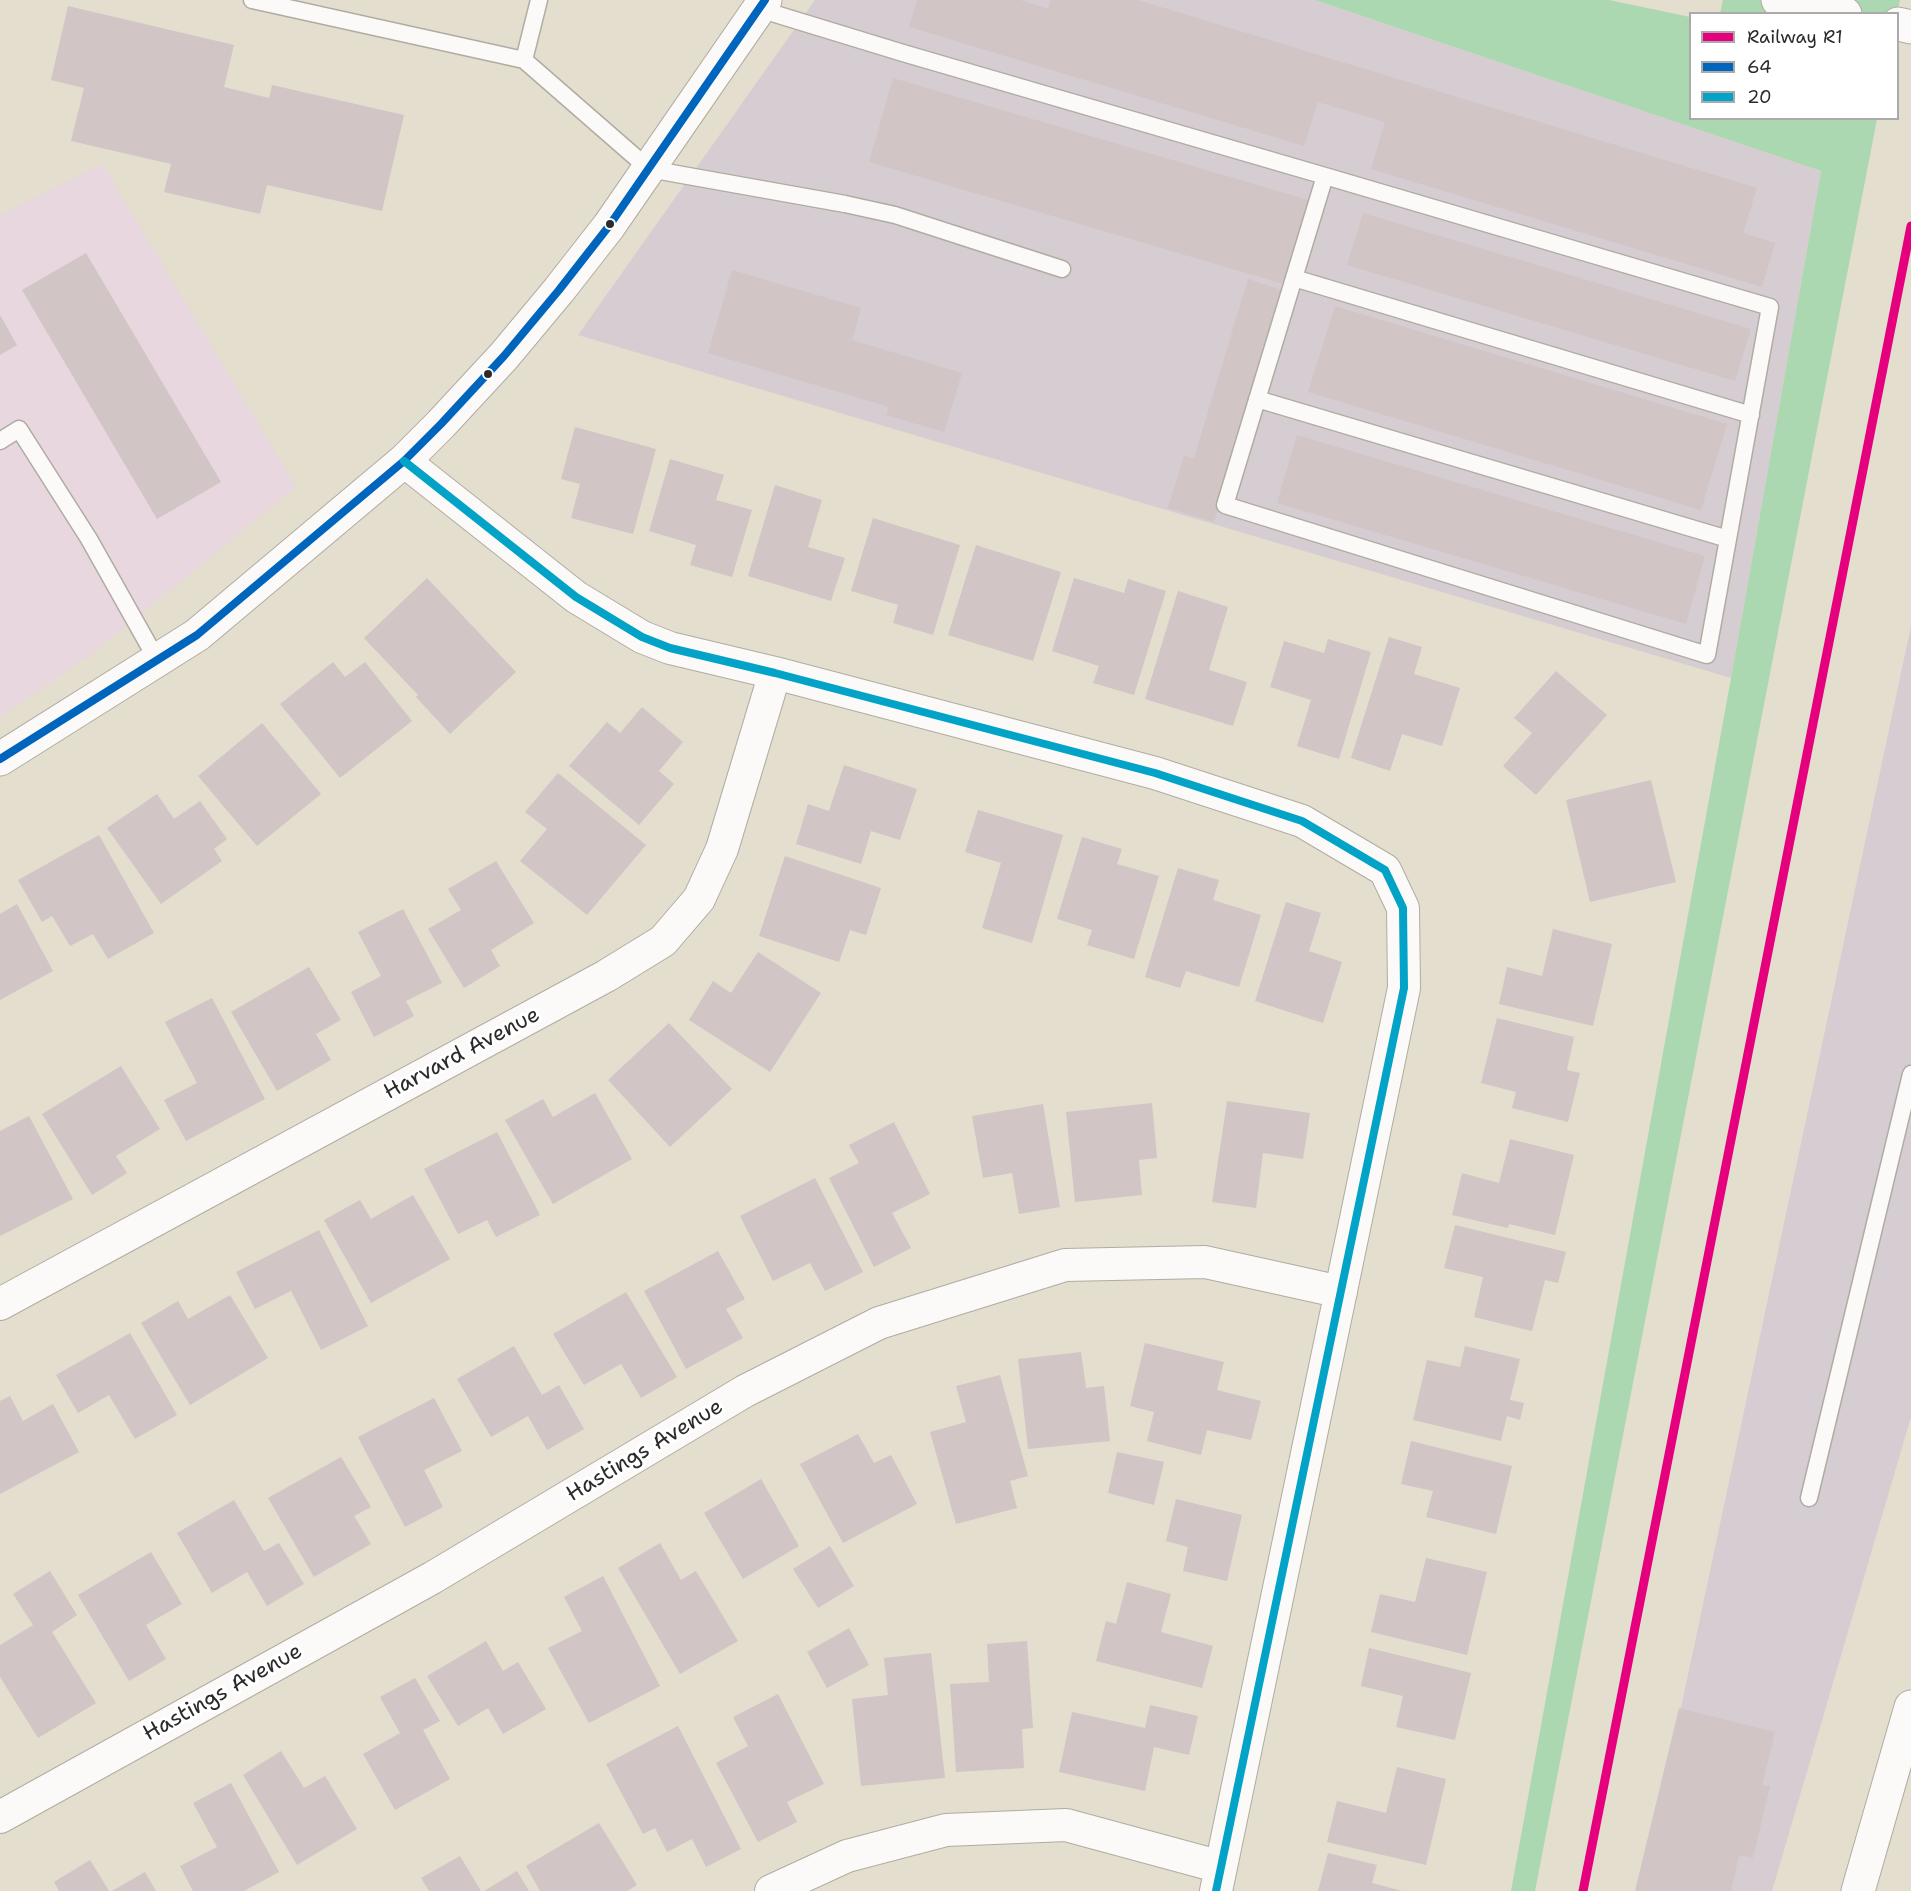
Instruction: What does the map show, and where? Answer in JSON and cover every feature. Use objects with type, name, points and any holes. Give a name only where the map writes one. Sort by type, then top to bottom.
[{"type":"main road","points":[[1778,0],[1835,12]]},
{"type":"main road","points":[[0,759],[197,635],[404,461],[511,348],[588,253],[649,169],[762,4]]},
{"type":"main road","points":[[1858,1891],[1911,1707]]},
{"type":"street","points":[[404,461],[576,597],[642,637],[670,648],[775,673],[1155,773],[1302,821],[1385,870],[1403,908],[1404,988],[1218,1879],[1066,1825],[946,1830],[847,1856],[771,1891]]},
{"type":"street","name":"Harvard Avenue","points":[[0,1304],[606,976],[663,941],[699,898],[722,849],[775,673]]},
{"type":"street","name":"Hastings Avenue","points":[[0,1817],[432,1578],[746,1391],[879,1323],[1065,1265],[1205,1262],[1341,1292]]},
{"type":"lane","points":[[252,0],[524,60],[649,169],[895,215],[1062,269]]},
{"type":"lane","points":[[524,60],[539,0]]},
{"type":"lane","points":[[762,4],[903,53],[1325,176],[1770,307],[1707,655],[1225,505],[1325,176]]},
{"type":"lane","points":[[1294,278],[1751,416]]},
{"type":"lane","points":[[1257,399],[1728,539]]},
{"type":"lane","points":[[0,441],[19,429],[89,538],[157,660]]},
{"type":"lane","points":[[1809,1498],[1911,1074]]},
{"type":"shaded area","points":[[815,0],[1315,0],[1821,171],[1731,678],[578,335]]},
{"type":"shaded area","points":[[102,164],[296,487],[89,656],[0,717],[0,215]]},
{"type":"shaded area","points":[[1911,626],[1911,1417],[1772,1891],[1642,1891]]},
{"type":"green space","points":[[1315,0],[1609,0],[1689,17],[1689,120],[1877,120],[1535,1891],[1511,1891],[1731,678],[1821,171]]},
{"type":"green space","points":[[1723,0],[1900,0],[1897,12],[1720,12]]},
{"type":"building","points":[[917,0],[1020,0],[1048,9],[1050,0],[1138,0],[1757,188],[1743,233],[1775,243],[1762,287],[1371,169],[1385,122],[1318,102],[1304,146],[909,27]]},
{"type":"building","points":[[68,6],[234,45],[224,87],[269,98],[272,85],[404,115],[382,211],[267,185],[260,214],[164,192],[171,164],[71,141],[84,88],[51,80]]},
{"type":"building","points":[[893,78],[1312,201],[1287,285],[869,162]]},
{"type":"building","points":[[1363,213],[1751,329],[1735,381],[1347,265]]},
{"type":"building","points":[[86,253],[221,482],[157,519],[22,290]]},
{"type":"building","points":[[732,270],[861,308],[852,340],[962,373],[944,432],[886,415],[889,407],[708,353]]},
{"type":"building","points":[[1248,279],[1285,291],[1214,522],[1168,508],[1184,456],[1194,458]]},
{"type":"building","points":[[1335,306],[1727,424],[1701,510],[1308,392]]},
{"type":"building","points":[[0,315],[17,345],[0,355]]},
{"type":"building","points":[[575,427],[656,449],[633,534],[571,518],[580,484],[561,479]]},
{"type":"building","points":[[1297,435],[1705,556],[1686,624],[1277,503]]},
{"type":"building","points":[[670,459],[724,475],[716,500],[752,510],[732,577],[690,565],[696,545],[649,531]]},
{"type":"building","points":[[775,485],[822,500],[808,547],[845,558],[831,601],[748,576]]},
{"type":"building","points":[[873,518],[960,545],[933,635],[893,623],[898,605],[851,591]]},
{"type":"building","points":[[976,545],[1061,572],[1033,661],[948,635]]},
{"type":"building","points":[[427,578],[516,672],[450,734],[416,697],[418,695],[364,638]]},
{"type":"building","points":[[1074,578],[1124,593],[1128,579],[1166,591],[1134,695],[1093,683],[1099,666],[1052,651]]},
{"type":"building","points":[[1178,591],[1228,607],[1209,670],[1247,682],[1233,726],[1145,699]]},
{"type":"building","points":[[1389,637],[1422,647],[1414,674],[1460,688],[1442,746],[1402,734],[1390,771],[1351,758]]},
{"type":"building","points":[[1328,639],[1371,652],[1339,759],[1297,746],[1311,700],[1270,687],[1284,641],[1324,653]]},
{"type":"building","points":[[333,662],[345,677],[365,662],[412,721],[340,778],[280,704]]},
{"type":"building","points":[[1556,671],[1607,715],[1536,795],[1503,766],[1532,733],[1514,718]]},
{"type":"building","points":[[642,707],[683,742],[659,771],[674,784],[639,825],[569,766],[607,722],[620,733]]},
{"type":"building","points":[[262,723],[321,794],[257,846],[198,776]]},
{"type":"building","points":[[844,765],[917,789],[900,840],[871,831],[861,864],[796,844],[808,804],[829,811]]},
{"type":"building","points":[[558,773],[646,845],[587,915],[520,861],[547,829],[525,812]]},
{"type":"building","points":[[1651,780],[1676,882],[1590,902],[1566,800]]},
{"type":"building","points":[[157,794],[174,819],[200,801],[227,839],[214,849],[222,861],[161,904],[107,828]]},
{"type":"building","points":[[978,810],[1063,835],[1032,943],[982,928],[1001,863],[965,852]]},
{"type":"building","points":[[99,835],[154,933],[108,959],[93,934],[70,946],[52,916],[42,922],[18,880]]},
{"type":"building","points":[[1082,837],[1122,849],[1117,864],[1159,876],[1134,959],[1087,945],[1092,930],[1057,919]]},
{"type":"building","points":[[785,856],[881,888],[866,935],[850,930],[839,962],[759,936]]},
{"type":"building","points":[[496,861],[534,923],[491,950],[500,966],[464,988],[428,929],[461,910],[448,889]]},
{"type":"building","points":[[1178,868],[1219,880],[1213,900],[1261,915],[1239,987],[1186,971],[1180,988],[1145,977]]},
{"type":"building","points":[[1286,902],[1321,913],[1309,951],[1342,962],[1323,1023],[1255,1001]]},
{"type":"building","points":[[17,904],[53,971],[0,1000],[0,914]]},
{"type":"building","points":[[403,909],[442,983],[406,1001],[414,1016],[374,1037],[351,992],[381,976],[358,932]]},
{"type":"building","points":[[1553,929],[1612,944],[1593,1026],[1499,1004],[1507,967],[1542,976]]},
{"type":"building","points":[[758,952],[821,993],[770,1072],[689,1020],[713,981],[731,993]]},
{"type":"building","points":[[309,967],[341,1020],[316,1034],[331,1060],[277,1091],[231,1012]]},
{"type":"building","points":[[212,998],[265,1099],[186,1141],[164,1100],[197,1083],[165,1022]]},
{"type":"building","points":[[1497,1018],[1574,1037],[1567,1070],[1580,1073],[1568,1122],[1512,1108],[1516,1092],[1481,1083]]},
{"type":"building","points":[[669,1023],[732,1089],[670,1147],[608,1080]]},
{"type":"building","points":[[121,1066],[160,1129],[116,1156],[127,1173],[92,1195],[42,1114]]},
{"type":"building","points":[[595,1093],[632,1159],[553,1204],[505,1120],[543,1099],[553,1117]]},
{"type":"building","points":[[1227,1101],[1310,1113],[1303,1159],[1263,1153],[1256,1208],[1212,1202]]},
{"type":"building","points":[[1152,1103],[1157,1158],[1139,1160],[1142,1195],[1075,1202],[1066,1112]]},
{"type":"building","points":[[1043,1104],[1060,1207],[1019,1214],[1012,1173],[983,1178],[972,1116]]},
{"type":"building","points":[[29,1116],[73,1199],[0,1236],[0,1131]]},
{"type":"building","points":[[894,1122],[930,1194],[892,1213],[911,1248],[874,1267],[829,1178],[859,1163],[849,1145]]},
{"type":"building","points":[[497,1132],[540,1215],[496,1237],[487,1220],[458,1234],[424,1169]]},
{"type":"building","points":[[1510,1139],[1574,1155],[1555,1235],[1509,1224],[1508,1228],[1452,1215],[1462,1173],[1499,1183]]},
{"type":"building","points":[[815,1178],[863,1272],[825,1291],[810,1263],[773,1281],[740,1216]]},
{"type":"building","points":[[413,1195],[450,1259],[371,1303],[324,1220],[360,1200],[371,1219]]},
{"type":"building","points":[[1455,1225],[1566,1252],[1558,1283],[1545,1280],[1532,1331],[1474,1317],[1483,1277],[1444,1268]]},
{"type":"building","points":[[319,1230],[368,1326],[321,1350],[291,1291],[255,1309],[236,1272]]},
{"type":"building","points":[[718,1251],[745,1299],[726,1309],[743,1338],[686,1369],[644,1291]]},
{"type":"building","points":[[626,1292],[677,1377],[641,1398],[621,1364],[584,1385],[553,1334]]},
{"type":"building","points":[[230,1295],[268,1358],[190,1405],[141,1323],[178,1301],[188,1319]]},
{"type":"building","points":[[130,1333],[177,1415],[135,1439],[109,1395],[78,1413],[56,1375]]},
{"type":"building","points":[[1145,1343],[1224,1362],[1217,1390],[1261,1401],[1251,1440],[1207,1430],[1201,1455],[1147,1441],[1154,1412],[1130,1406]]},
{"type":"building","points":[[514,1346],[542,1395],[559,1385],[584,1429],[547,1450],[528,1416],[491,1437],[457,1379]]},
{"type":"building","points":[[1465,1346],[1520,1359],[1510,1400],[1524,1403],[1520,1420],[1507,1416],[1501,1441],[1413,1420],[1427,1360],[1460,1367]]},
{"type":"building","points":[[1081,1352],[1086,1388],[1104,1386],[1110,1441],[1028,1449],[1018,1359]]},
{"type":"building","points":[[1000,1375],[1028,1476],[1010,1481],[1017,1508],[956,1524],[930,1432],[966,1422],[956,1386]]},
{"type":"building","points":[[10,1396],[23,1421],[53,1404],[79,1452],[0,1494],[0,1401]]},
{"type":"building","points":[[434,1398],[462,1451],[424,1470],[443,1507],[405,1527],[358,1437]]},
{"type":"building","points":[[858,1434],[874,1463],[891,1455],[917,1504],[843,1543],[800,1464]]},
{"type":"building","points":[[1411,1441],[1512,1466],[1496,1534],[1426,1517],[1433,1491],[1401,1484]]},
{"type":"building","points":[[1117,1452],[1164,1462],[1154,1505],[1108,1493]]},
{"type":"building","points":[[341,1457],[371,1507],[354,1516],[371,1544],[314,1577],[268,1498]]},
{"type":"building","points":[[761,1479],[799,1546],[743,1579],[704,1513]]},
{"type":"building","points":[[1176,1499],[1242,1515],[1227,1581],[1183,1571],[1188,1547],[1166,1541]]},
{"type":"building","points":[[234,1500],[264,1551],[279,1543],[304,1584],[267,1606],[247,1572],[212,1593],[177,1533]]},
{"type":"building","points":[[660,1543],[681,1580],[696,1571],[738,1641],[680,1674],[618,1568]]},
{"type":"building","points":[[830,1546],[854,1586],[818,1608],[793,1569]]},
{"type":"building","points":[[151,1552],[182,1604],[146,1625],[166,1659],[129,1681],[78,1595]]},
{"type":"building","points":[[1426,1558],[1487,1572],[1467,1655],[1371,1632],[1380,1594],[1415,1602]]},
{"type":"building","points":[[50,1571],[77,1615],[52,1632],[96,1703],[38,1738],[0,1677],[0,1645],[33,1625],[13,1594]]},
{"type":"building","points":[[603,1576],[660,1686],[589,1723],[548,1648],[582,1631],[564,1597]]},
{"type":"building","points":[[1127,1582],[1171,1594],[1161,1632],[1213,1646],[1202,1688],[1096,1661],[1106,1621],[1116,1624]]},
{"type":"building","points":[[849,1628],[869,1665],[827,1688],[807,1652]]},
{"type":"building","points":[[486,1641],[503,1671],[518,1662],[546,1709],[503,1734],[488,1708],[458,1726],[427,1676]]},
{"type":"building","points":[[1027,1641],[1033,1728],[1022,1729],[1024,1768],[956,1772],[950,1684],[989,1682],[987,1644]]},
{"type":"building","points":[[1369,1648],[1471,1673],[1455,1740],[1396,1727],[1403,1696],[1361,1686]]},
{"type":"building","points":[[931,1653],[945,1778],[861,1786],[852,1699],[888,1695],[884,1658]]},
{"type":"building","points":[[415,1678],[440,1721],[423,1730],[450,1779],[395,1810],[363,1754],[400,1733],[380,1697]]},
{"type":"building","points":[[778,1694],[824,1784],[787,1802],[797,1822],[758,1842],[716,1763],[748,1746],[733,1717]]},
{"type":"building","points":[[1150,1705],[1198,1716],[1189,1755],[1154,1747],[1145,1791],[1059,1772],[1072,1712],[1145,1728]]},
{"type":"building","points":[[1679,1708],[1775,1732],[1762,1785],[1770,1786],[1753,1858],[1739,1855],[1731,1891],[1635,1891]]},
{"type":"building","points":[[678,1726],[741,1849],[706,1867],[692,1839],[667,1852],[655,1828],[643,1834],[606,1764]]},
{"type":"building","points":[[281,1751],[304,1788],[325,1776],[357,1829],[297,1865],[243,1775]]},
{"type":"building","points":[[1397,1767],[1446,1779],[1426,1865],[1327,1842],[1337,1801],[1386,1813]]},
{"type":"building","points":[[231,1783],[279,1872],[244,1891],[193,1891],[180,1866],[217,1847],[193,1803]]},
{"type":"building","points":[[599,1823],[637,1885],[627,1891],[540,1891],[526,1866]]},
{"type":"building","points":[[1328,1853],[1377,1865],[1372,1883],[1402,1891],[1318,1891]]},
{"type":"building","points":[[460,1856],[481,1891],[429,1891],[421,1878]]},
{"type":"building","points":[[90,1860],[109,1891],[59,1891],[54,1882]]},
{"type":"building","points":[[517,1871],[529,1891],[484,1891]]},
{"type":"building","points":[[145,1872],[156,1891],[112,1891]]},
{"type":"rail line","name":"R1","points":[[1583,1891],[1911,226]]},
{"type":"transit line","name":"64","points":[[0,759],[197,635],[404,461],[504,356],[559,290],[609,226],[765,0]]},
{"type":"transit line","name":"20","points":[[404,461],[576,597],[642,637],[670,648],[775,673],[1155,773],[1302,821],[1385,870],[1403,908],[1404,988],[1216,1891]]}]
